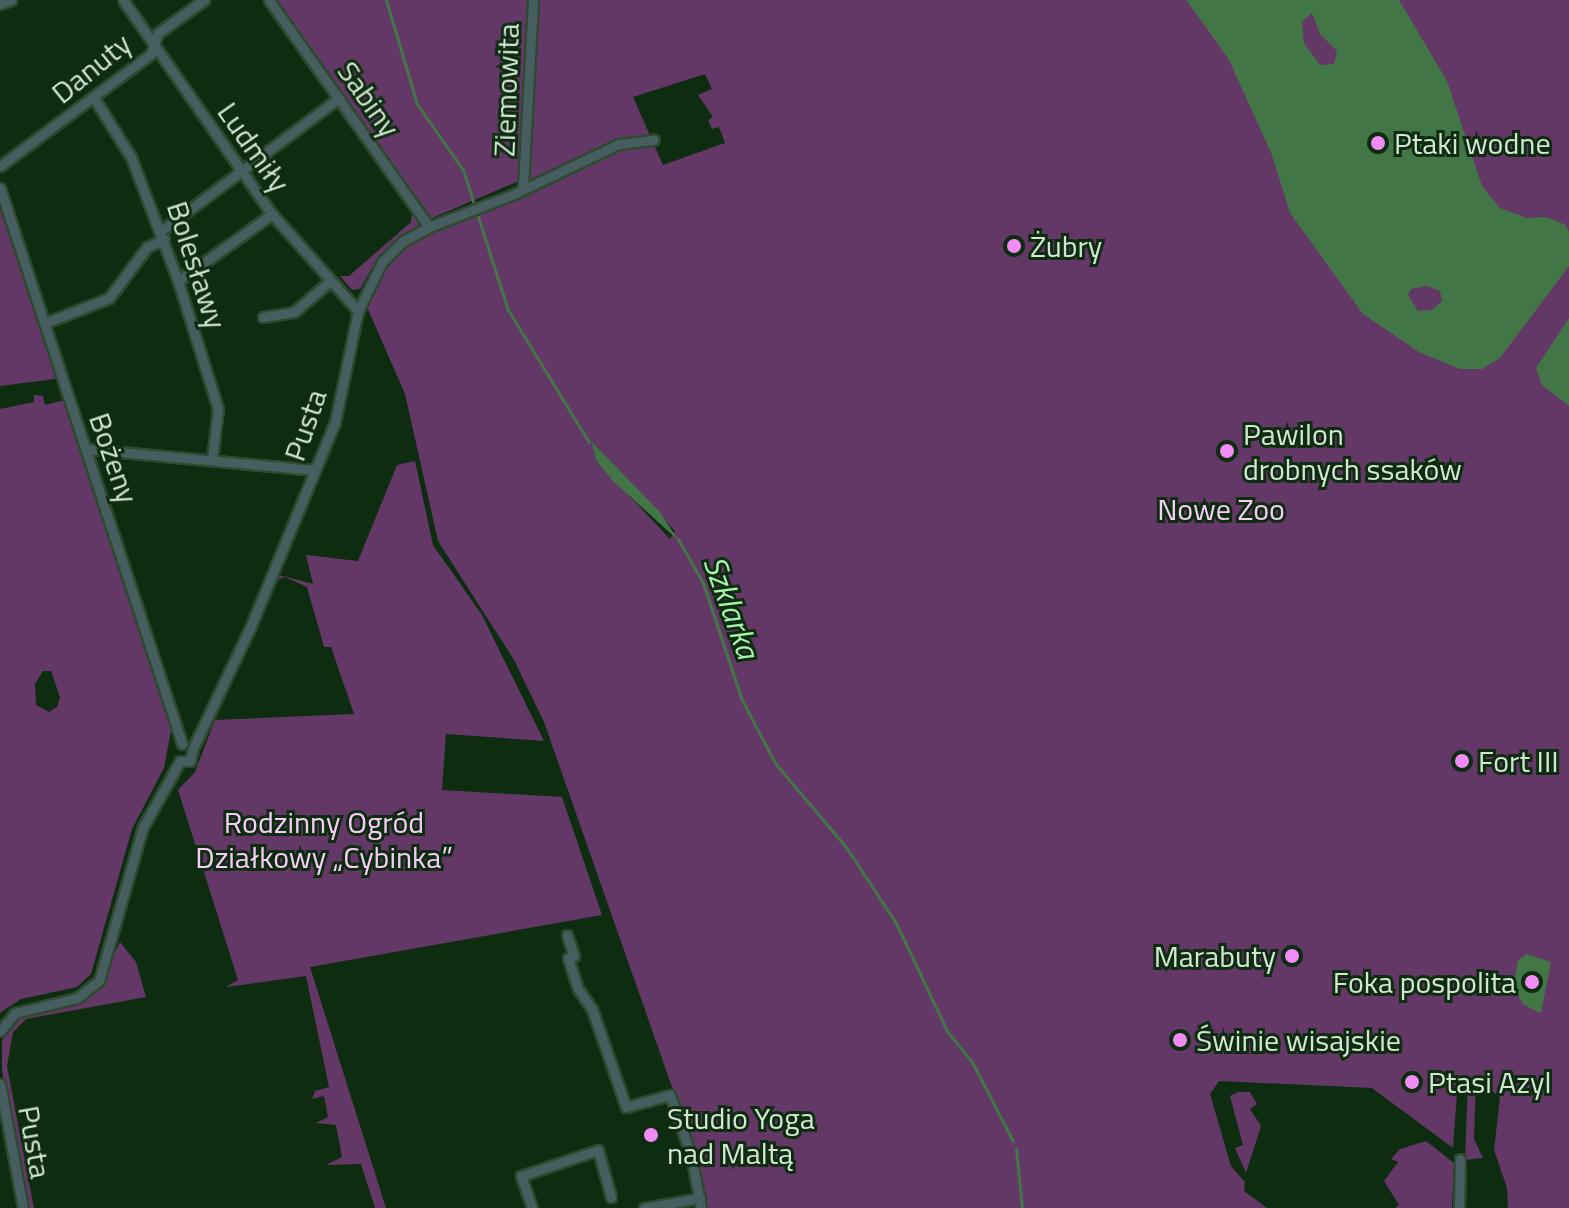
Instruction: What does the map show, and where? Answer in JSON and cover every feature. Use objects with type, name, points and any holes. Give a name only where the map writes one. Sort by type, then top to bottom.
[{"type":"street","points":[[0,4],[11,0]]},
{"type":"street","name":"Ludmiły","points":[[123,0],[272,214],[358,311]]},
{"type":"street","name":"Danuty","points":[[0,166],[151,54],[158,33],[204,0]]},
{"type":"street","name":"Sabiny","points":[[269,0],[429,227]]},
{"type":"street","name":"Ziemowita","points":[[533,0],[523,186],[619,144],[654,140]]},
{"type":"street","name":"Bolesławy","points":[[94,98],[131,157],[178,281],[218,409],[212,459]]},
{"type":"street","points":[[45,323],[109,298],[147,247],[241,170],[339,98]]},
{"type":"street","name":"Pusta","points":[[193,748],[315,470],[342,398],[358,311],[388,254],[429,227],[523,186]]},
{"type":"street","name":"Bożeny","points":[[0,188],[182,744]]},
{"type":"street","points":[[178,281],[272,214]]},
{"type":"street","points":[[263,317],[294,312],[330,281]]},
{"type":"street","points":[[87,449],[315,470]]},
{"type":"street","points":[[0,1031],[15,1013],[77,998],[99,981],[143,827],[180,761],[192,758],[193,748],[182,744],[175,752],[180,761]]},
{"type":"street","points":[[567,935],[575,979],[592,1009],[626,1107],[670,1095],[701,1203],[644,1208]]},
{"type":"street","name":"Pusta","points":[[0,1084],[9,1106],[23,1208]]},
{"type":"street","points":[[532,1208],[521,1176],[598,1150],[611,1197]]},
{"type":"street","points":[[1459,1208],[1460,1159]]},
{"type":"green space","points":[[274,0],[530,0],[519,181],[430,219]]},
{"type":"green space","name":"Nowe Zoo","points":[[537,0],[1569,0],[1569,1208],[1508,1208],[1507,1188],[1494,1150],[1500,1097],[1476,1079],[1474,1139],[1483,1158],[1465,1160],[1468,1080],[1458,1079],[1453,1148],[1372,1088],[1219,1081],[1210,1094],[1231,1166],[1245,1182],[1244,1191],[1267,1208],[706,1208],[700,1167],[544,722],[514,660],[438,541],[405,394],[367,307],[369,293],[397,251],[527,183]],"holes":[[[705,74],[712,89],[698,95],[713,117],[708,120],[712,129],[719,127],[725,143],[663,165],[633,97]],[[591,441],[675,531],[670,539],[596,460]]]},
{"type":"green space","points":[[0,210],[51,357],[55,379],[0,386]]},
{"type":"green space","points":[[412,212],[419,226],[378,257],[360,289],[352,290],[340,276],[349,276],[411,222]]},
{"type":"green space","points":[[34,395],[43,396],[45,405],[65,400],[172,725],[164,768],[132,829],[91,974],[77,987],[21,999],[0,1013],[0,409],[34,402]],"holes":[[[43,671],[51,671],[60,697],[57,707],[49,712],[36,705],[35,684]]]},
{"type":"green space","name":"Rodzinny Ogród Działkowy „Cybinka”","points":[[415,461],[433,545],[482,615],[544,741],[446,734],[442,790],[562,797],[602,915],[310,967],[386,1208],[375,1208],[361,1164],[326,1165],[342,1157],[336,1125],[316,1123],[328,1117],[324,1096],[312,1099],[315,1091],[329,1087],[306,976],[226,987],[238,980],[178,790],[195,772],[215,720],[354,714],[331,647],[324,647],[307,587],[285,577],[275,581],[279,575],[313,584],[306,555],[358,561],[397,465]]},
{"type":"green space","points":[[120,942],[136,962],[146,997],[26,1019],[13,1032],[7,1066],[34,1208],[27,1208],[2,1071],[2,1040],[22,1015],[93,995]]},
{"type":"green space","points":[[1250,1092],[1257,1104],[1250,1109],[1261,1126],[1246,1173],[1235,1148],[1243,1145],[1230,1096]]},
{"type":"green space","points":[[1426,1141],[1454,1163],[1452,1208],[1395,1208],[1399,1205],[1384,1181],[1398,1162],[1391,1159],[1400,1149]]},
{"type":"shaded area","points":[[1186,0],[1399,0],[1447,81],[1482,186],[1500,208],[1527,218],[1546,217],[1566,225],[1569,233],[1569,266],[1500,358],[1482,369],[1460,369],[1419,352],[1363,314],[1290,213],[1272,155],[1228,58]],"holes":[[[1312,13],[1320,34],[1337,51],[1334,64],[1320,65],[1304,43],[1302,22]],[[1427,286],[1440,291],[1442,301],[1432,310],[1418,311],[1408,295],[1411,289]]]},
{"type":"shaded area","points":[[1569,318],[1569,406],[1542,385],[1536,368]]},
{"type":"shaded area","points":[[591,441],[659,511],[679,541],[612,480],[596,460]]},
{"type":"shaded area","points":[[1527,954],[1551,962],[1541,1013],[1524,1005],[1513,988],[1518,960]]},
{"type":"waterway","name":"Szklarka","points":[[386,0],[417,104],[463,170],[508,310],[589,442]]},
{"type":"waterway","name":"Szklarka","points":[[678,539],[703,583],[742,700],[775,763],[846,847],[896,923],[947,1031],[972,1062],[1013,1141]]},
{"type":"waterway","name":"Szklarka","points":[[1016,1149],[1022,1208]]},
{"type":"place","name":"Ptaki wodne","points":[[1378,143]]},
{"type":"place","name":"Żubry","points":[[1014,246]]},
{"type":"place","name":"Pawilon drobnych ssaków","points":[[1227,451]]},
{"type":"place","name":"Fort III","points":[[1462,761]]},
{"type":"place","name":"Marabuty","points":[[1292,956]]},
{"type":"place","name":"Foka pospolita","points":[[1532,982]]},
{"type":"place","name":"Świnie wisajskie","points":[[1180,1040]]},
{"type":"place","name":"Ptasi Azyl","points":[[1412,1082]]},
{"type":"place","name":"Studio Yoga nad Maltą","points":[[651,1135]]}]
